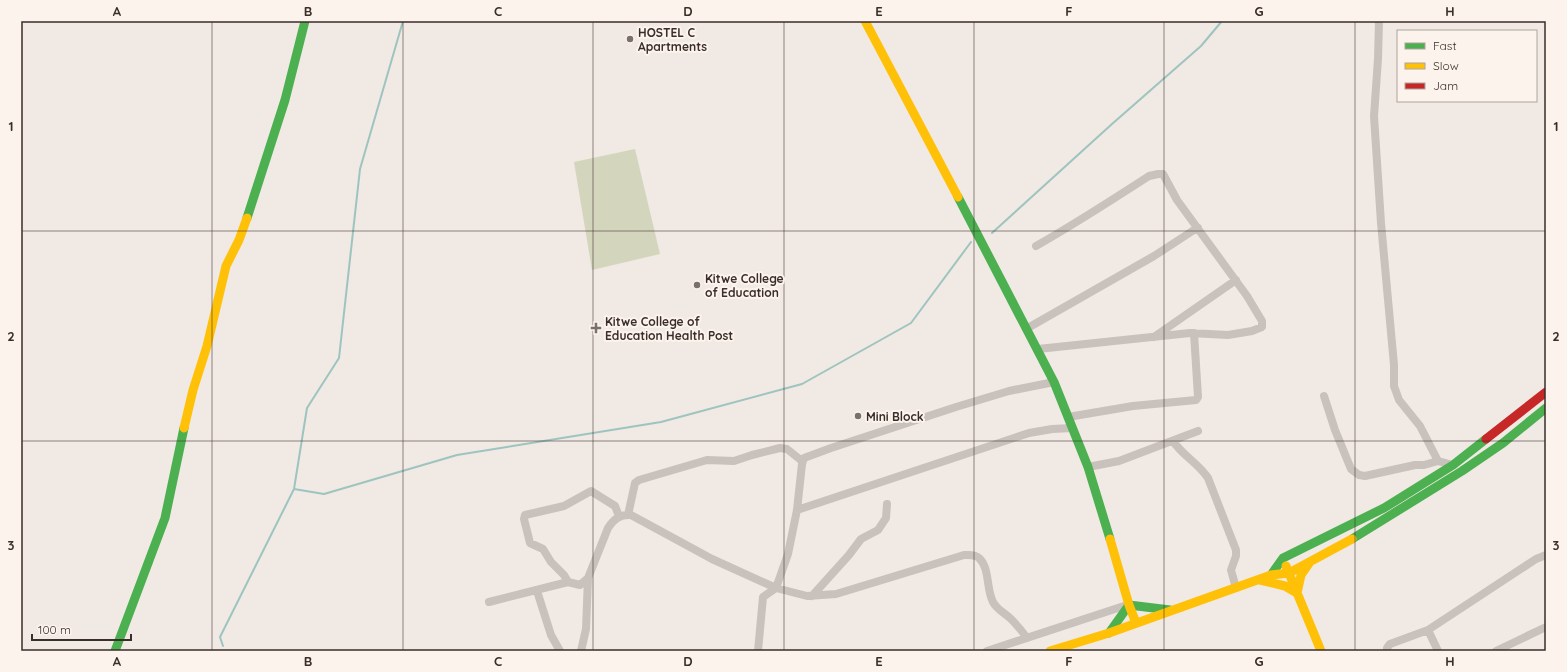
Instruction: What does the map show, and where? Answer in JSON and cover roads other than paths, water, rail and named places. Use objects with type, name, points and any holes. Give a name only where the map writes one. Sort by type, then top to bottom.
[{"type":"main road","points":[[115,651],[165,518],[176,460],[193,390],[207,346],[226,266],[239,240],[258,185],[285,100],[306,21]]},
{"type":"main road","points":[[865,21],[880,47],[1054,382],[1088,467],[1136,623]]},
{"type":"main road","points":[[1271,575],[1283,558],[1384,508],[1453,465],[1546,392]]},
{"type":"main road","points":[[1050,651],[1109,633],[1271,575],[1289,573],[1352,539],[1462,472],[1503,443],[1546,408]]},
{"type":"main road","points":[[1283,558],[1321,651]]},
{"type":"main road","points":[[1297,593],[1301,575],[1310,562]]},
{"type":"main road","points":[[1259,580],[1285,586],[1297,593]]},
{"type":"main road","points":[[1129,604],[1174,610]]},
{"type":"main road","points":[[1109,633],[1129,604]]},
{"type":"street","points":[[1378,21],[1378,59],[1374,116],[1380,215],[1394,365],[1394,386],[1399,400],[1420,426],[1438,461]]},
{"type":"street","points":[[1036,246],[1086,217],[1097,208],[1149,176],[1163,174],[1177,200],[1236,280],[1262,321],[1262,327],[1252,331],[1228,335],[1194,333],[1038,349]]},
{"type":"street","points":[[1026,329],[1154,256],[1198,228]]},
{"type":"street","points":[[1154,337],[1236,280]]},
{"type":"street","points":[[1068,417],[1133,406],[1196,400],[1198,397],[1194,333]]},
{"type":"street","points":[[758,651],[763,597],[776,588],[788,554],[797,510],[802,461],[804,458],[956,407],[1009,391],[1054,382]]},
{"type":"street","points":[[1324,396],[1335,430],[1351,469],[1359,475],[1365,476],[1415,465],[1424,466],[1438,461],[1453,465]]},
{"type":"street","points":[[797,510],[1029,434],[1052,429],[1072,428]]},
{"type":"street","points":[[1088,467],[1119,461],[1198,431]]},
{"type":"street","points":[[1173,441],[1178,449],[1203,470],[1208,478],[1236,550],[1236,556],[1231,570],[1236,588]]},
{"type":"street","points":[[628,515],[635,483],[639,480],[711,459],[728,462],[780,448],[787,449],[802,461]]},
{"type":"street","points":[[568,582],[564,575],[551,562],[543,549],[530,543],[524,519],[525,515],[564,506],[591,491],[615,506],[619,516]]},
{"type":"street","points":[[812,596],[861,539],[878,530],[886,518],[888,504]]},
{"type":"street","points":[[581,651],[586,629],[588,578],[608,528],[613,520],[619,516],[628,515],[712,559],[776,588],[812,596],[846,591],[964,555],[975,555],[980,559],[984,567],[989,592],[997,609],[1010,618],[1027,638]]},
{"type":"street","points":[[1387,651],[1390,644],[1428,630],[1536,559],[1546,555]]},
{"type":"street","points":[[489,602],[568,582],[580,585],[588,578]]},
{"type":"street","points":[[537,591],[551,635],[560,651]]},
{"type":"street","points":[[987,651],[1129,604]]},
{"type":"street","points":[[1496,651],[1546,627]]},
{"type":"street","points":[[1428,630],[1438,651]]},
{"type":"waterway","points":[[223,646],[220,637],[294,489],[307,408],[339,358],[360,169],[403,21]]},
{"type":"waterway","points":[[992,233],[1112,124],[1201,46],[1222,21]]},
{"type":"waterway","points":[[294,489],[324,494],[457,455],[661,422],[802,384],[911,323],[971,242]]},
{"type":"place","name":"HOSTEL C Apartments","points":[[630,39]]},
{"type":"place","name":"Kitwe College of Education","points":[[697,285]]},
{"type":"place","name":"Kitwe College of Education Health Post","points":[[596,328]]},
{"type":"place","name":"Mini Block","points":[[858,416]]}]
